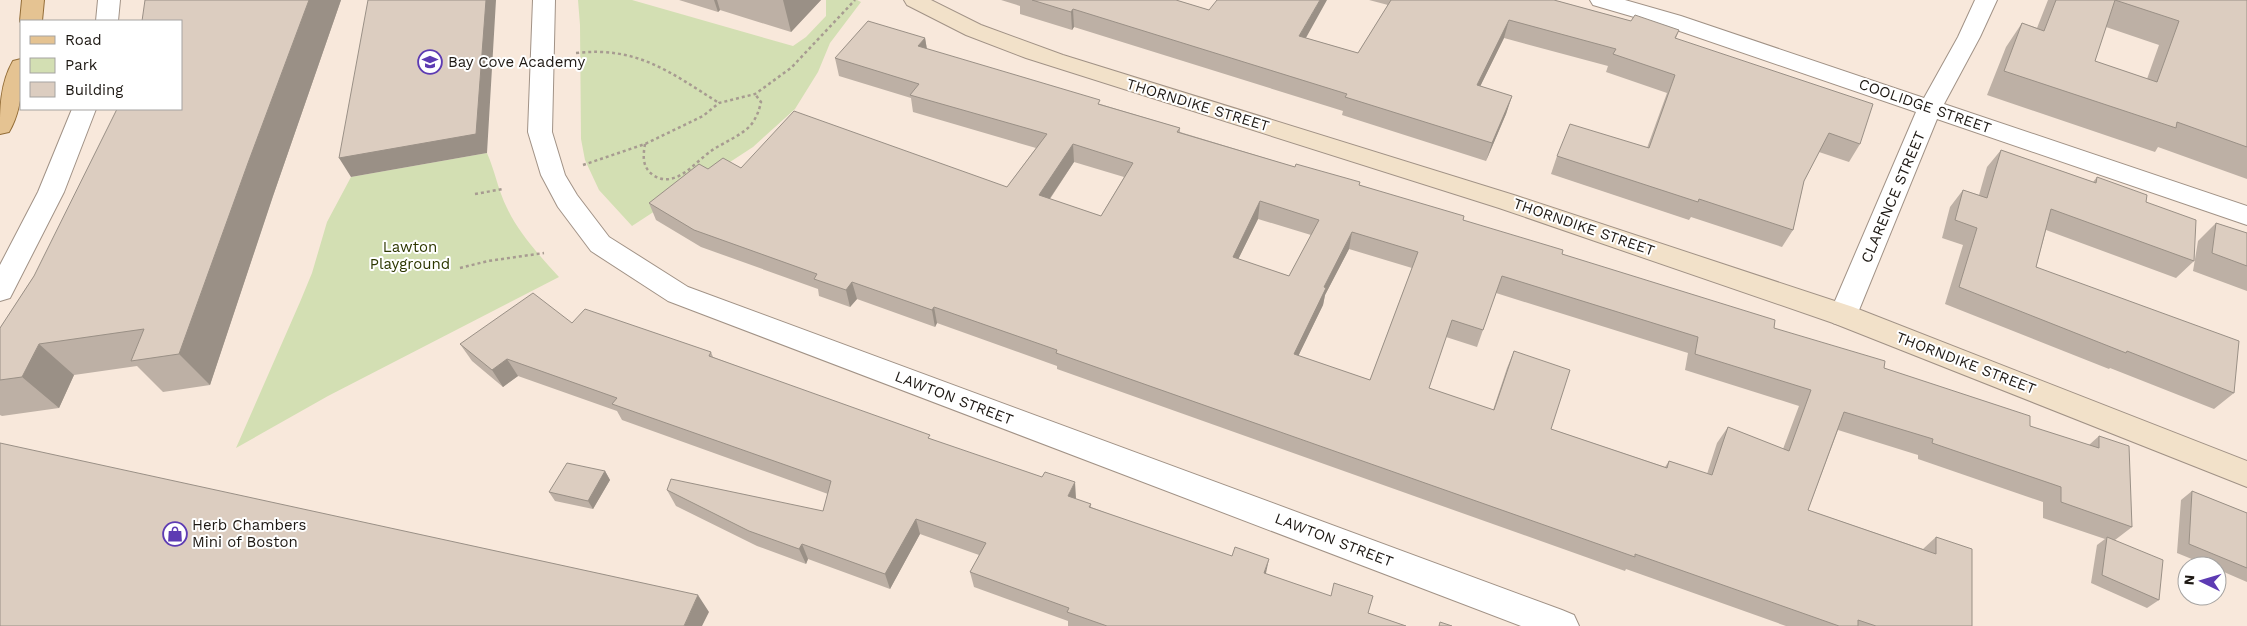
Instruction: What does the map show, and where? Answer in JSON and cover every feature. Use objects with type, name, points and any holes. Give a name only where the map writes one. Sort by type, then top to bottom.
[{"type":"main road","points":[[31,20],[33,0]]},
{"type":"main road","points":[[0,126],[20,69]]},
{"type":"street","points":[[107,20],[109,0]]},
{"type":"street","name":"LAWTON STREET","points":[[544,0],[540,132],[553,175],[566,201],[600,244],[678,294],[1562,626]]},
{"type":"street","name":"THORNDIKE STREET","points":[[915,0],[962,25],[1006,44],[1076,68],[1508,202],[1843,315],[2247,474]]},
{"type":"street","name":"COOLIDGE STREET","points":[[1602,0],[1673,21],[2247,216]]},
{"type":"street","name":"CLARENCE STREET","points":[[1843,315],[1930,108],[1970,37],[1986,0]]},
{"type":"street","points":[[0,292],[51,192],[84,110]]},
{"type":"path","points":[[580,166],[645,144],[703,116],[719,103],[755,94],[791,68],[855,0]]},
{"type":"path","points":[[576,53],[606,51],[631,55],[655,63],[719,103]]},
{"type":"path","points":[[645,144],[643,156],[645,168],[655,178],[669,181],[681,176],[712,150],[726,144],[748,128],[759,114],[761,102],[755,94]]},
{"type":"path","points":[[475,194],[503,190]]},
{"type":"path","points":[[460,268],[496,260],[544,253]]},
{"type":"green space","points":[[578,0],[632,0],[793,46],[806,37],[826,16],[826,0],[857,0],[861,2],[830,43],[818,72],[795,109],[753,147],[632,226],[599,190],[585,160],[581,139]]},
{"type":"green space","name":"Lawton Playground","points":[[487,153],[501,194],[512,218],[530,244],[559,277],[328,396],[236,448],[312,273],[327,222],[351,177]]},
{"type":"building","points":[[145,0],[309,0],[179,354],[131,361],[144,329],[39,344],[22,377],[0,380],[0,328],[34,276],[117,110],[182,110],[182,20],[142,20]]},
{"type":"building","points":[[368,0],[486,0],[476,134],[339,158]]},
{"type":"building","points":[[1032,0],[1176,0],[1209,10],[1217,0],[1320,0],[1299,36],[1358,53],[1391,0],[1554,0],[1631,21],[1635,15],[1679,30],[1675,38],[1873,104],[1860,144],[1829,133],[1804,181],[1793,230],[1699,199],[1698,202],[1557,156],[1570,124],[1649,148],[1675,75],[1613,54],[1616,49],[1509,20],[1477,85],[1512,96],[1492,143],[1345,97],[1347,94],[1073,9],[1071,12]]},
{"type":"building","points":[[2056,0],[2115,0],[2247,0],[2247,147],[2177,122],[2176,128],[2004,71],[2022,23],[2044,31]],"holes":[[[2115,0],[2179,21],[2157,82],[2095,61]]]},
{"type":"building","points":[[868,21],[925,38],[918,46],[1100,100],[1098,104],[1180,128],[1177,132],[1295,167],[1296,164],[1360,182],[1359,185],[1464,216],[1463,220],[1563,250],[1562,254],[1775,320],[1774,328],[1885,361],[1884,368],[2030,416],[2030,426],[2099,448],[2099,436],[2129,446],[2132,527],[2061,502],[2061,487],[1932,443],[1933,439],[1844,412],[1808,510],[1936,554],[1936,537],[1972,549],[1972,626],[1876,626],[1858,620],[1858,626],[1839,626],[1635,554],[1635,557],[1056,353],[1057,350],[934,307],[932,310],[852,282],[846,290],[814,279],[817,274],[694,230],[649,203],[699,164],[708,169],[723,158],[741,168],[794,111],[1007,187],[1047,134],[910,95],[919,84],[835,58]],"holes":[[[1073,144],[1133,163],[1101,216],[1039,195]],[[1260,201],[1319,220],[1289,276],[1233,257]],[[1352,232],[1418,252],[1370,380],[1294,354],[1326,288],[1324,287]],[[1502,276],[1698,337],[1695,354],[1811,390],[1789,451],[1728,427],[1712,475],[1669,461],[1667,468],[1551,429],[1570,370],[1514,351],[1494,410],[1429,388],[1452,320],[1483,330]]]},
{"type":"building","points":[[2001,150],[2096,183],[2097,177],[2147,195],[2146,202],[2196,220],[2194,261],[2051,209],[2036,267],[2239,341],[2234,393],[2127,351],[2126,353],[1959,287],[1977,228],[1955,220],[1963,190],[1987,198]]},
{"type":"building","points":[[2216,223],[2247,233],[2247,266],[2212,253]]},
{"type":"building","points":[[533,293],[572,323],[585,309],[711,352],[709,356],[930,435],[928,438],[1042,477],[1045,472],[1075,482],[1068,496],[1091,504],[1089,507],[1232,556],[1235,547],[1269,559],[1264,573],[1331,596],[1334,583],[1373,596],[1368,613],[1406,626],[1107,626],[1067,612],[1069,608],[970,572],[986,543],[916,519],[885,574],[802,544],[799,549],[749,531],[667,490],[671,479],[823,511],[831,481],[612,404],[617,398],[507,359],[492,370],[460,344]]},
{"type":"building","name":"Herb Chambers Mini of Boston","points":[[0,443],[698,595],[684,626],[0,626]]},
{"type":"building","points":[[567,463],[605,471],[588,501],[549,492]]},
{"type":"building","points":[[2192,491],[2247,513],[2247,568],[2227,560],[2227,556],[2218,556],[2189,544]]},
{"type":"building","points":[[2107,537],[2163,560],[2159,600],[2102,575]]},
{"type":"building","points":[[1440,622],[1452,626],[1439,626]]},
{"type":"place","name":"Bay Cove Academy","points":[[430,62]]},
{"type":"place","name":"Herb Chambers Mini of Boston","points":[[175,534]]}]
